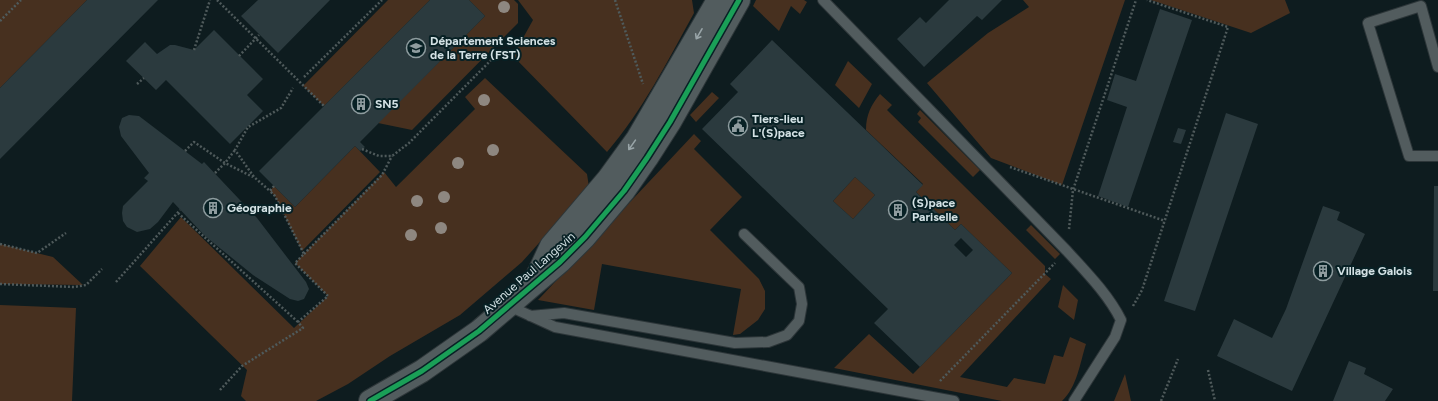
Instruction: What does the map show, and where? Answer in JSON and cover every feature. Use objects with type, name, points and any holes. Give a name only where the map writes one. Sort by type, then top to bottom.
[{"type":"street","name":"Avenue Paul Langevin","points":[[533,283],[551,246],[608,179],[637,139],[718,0]]},
{"type":"street","name":"Avenue Paul Langevin","points":[[370,401],[422,371],[479,330],[509,306],[533,283],[560,262],[585,237],[636,174],[670,122],[739,0]]},
{"type":"lane","points":[[823,0],[1067,251],[1091,277],[1116,310],[1121,320],[1115,338],[1074,401]]},
{"type":"lane","points":[[1438,67],[1421,6],[1368,23],[1409,156],[1438,156]]},
{"type":"lane","points":[[528,316],[564,313],[735,344],[768,342],[787,335],[799,321],[802,304],[799,287],[744,234]]},
{"type":"lane","points":[[509,306],[528,316],[555,327],[954,401]]},
{"type":"path","points":[[0,21],[21,0]]},
{"type":"path","points":[[194,50],[210,0]]},
{"type":"path","points":[[217,0],[324,106]]},
{"type":"path","points":[[304,77],[382,0]]},
{"type":"path","points":[[615,0],[645,91]]},
{"type":"path","points":[[1116,310],[1131,309],[1142,290],[1228,27],[1147,0]]},
{"type":"path","points":[[239,56],[259,35]]},
{"type":"path","points":[[298,322],[328,296],[295,263],[382,175],[392,156],[409,143],[500,50]]},
{"type":"path","points":[[137,84],[144,78]]},
{"type":"path","points":[[215,173],[235,150],[248,127],[281,108],[293,88]]},
{"type":"path","points":[[186,151],[194,142],[224,163],[254,177]]},
{"type":"path","points":[[362,149],[380,156],[392,156]]},
{"type":"path","points":[[235,150],[254,177],[275,196],[304,254]]},
{"type":"path","points":[[1005,165],[1165,221]]},
{"type":"path","points":[[270,191],[274,186]]},
{"type":"path","points":[[116,282],[180,212],[303,328],[242,366],[220,390]]},
{"type":"path","points":[[0,244],[37,253],[66,233]]},
{"type":"path","points":[[0,284],[86,285],[102,269]]},
{"type":"path","points":[[1161,401],[1178,359]]},
{"type":"path","points":[[1208,370],[1215,401]]},
{"type":"shaded area","points":[[0,0],[87,0],[0,88]]},
{"type":"shaded area","points":[[388,0],[430,0],[324,106],[303,86]]},
{"type":"shaded area","points":[[469,0],[514,0],[518,4],[518,23],[412,130],[378,123],[485,16]]},
{"type":"shaded area","points":[[518,0],[692,0],[694,13],[643,102],[620,136],[607,152],[513,56],[533,20]]},
{"type":"shaded area","points":[[756,0],[804,0],[807,2],[800,14],[791,6],[779,31],[753,6]]},
{"type":"shaded area","points":[[1023,0],[1125,0],[1062,185],[991,158],[927,83],[988,33],[1029,7]]},
{"type":"shaded area","points":[[1151,0],[1285,0],[1290,13],[1251,33]]},
{"type":"shaded area","points":[[848,61],[872,84],[859,108],[835,85]]},
{"type":"shaded area","points":[[485,78],[587,174],[589,187],[522,262],[460,315],[390,356],[348,384],[316,401],[246,401],[241,396],[247,370],[140,266],[181,217],[294,328],[328,296],[295,263],[384,172],[396,187],[475,109],[465,97]]},
{"type":"shaded area","points":[[712,92],[719,98],[696,122],[690,115]]},
{"type":"shaded area","points":[[880,94],[892,105],[887,110],[1045,266],[1045,274],[1051,279],[960,377],[1007,387],[1014,378],[1045,384],[1054,355],[1063,357],[1070,337],[1086,344],[1075,382],[1062,401],[1002,401],[834,368],[869,334],[913,374],[1012,273],[961,224],[955,230],[916,192],[923,184],[866,130],[870,110]]},
{"type":"shaded area","points":[[920,110],[980,170],[973,177],[918,122],[921,118],[917,114]]},
{"type":"shaded area","points":[[694,134],[701,141],[694,149],[742,197],[710,230],[759,279],[765,291],[765,309],[758,320],[740,334],[733,335],[741,289],[602,264],[594,310],[538,300]]},
{"type":"shaded area","points":[[355,146],[380,172],[302,251],[275,196],[270,191],[274,186],[295,207]]},
{"type":"shaded area","points":[[855,177],[875,195],[853,219],[833,201]]},
{"type":"shaded area","points":[[1031,225],[1060,254],[1055,259],[1026,230]]},
{"type":"shaded area","points":[[0,244],[53,257],[83,285],[0,284]]},
{"type":"shaded area","points":[[1063,285],[1078,300],[1074,320],[1058,307]]},
{"type":"shaded area","points":[[0,305],[76,308],[72,401],[0,401]]},
{"type":"shaded area","points":[[1125,374],[1131,401],[1114,401]]},
{"type":"building","points":[[87,0],[158,0],[0,159],[0,88]]},
{"type":"building","points":[[258,0],[330,0],[278,53],[241,16]]},
{"type":"building","name":"SN5","points":[[430,0],[469,0],[485,16],[360,142],[365,147],[360,151],[355,146],[295,207],[259,171]]},
{"type":"building","points":[[949,0],[1002,0],[982,20],[977,16],[924,67],[897,39],[920,17],[926,23]]},
{"type":"building","points":[[1160,9],[1192,20],[1128,207],[1098,196],[1127,107],[1107,100],[1115,74],[1136,81]]},
{"type":"building","points":[[214,30],[263,79],[247,95],[263,111],[230,144],[166,80],[156,90],[126,61],[145,42],[157,54],[170,45],[194,50]]},
{"type":"building","name":"(S)pace Pariselle","points":[[772,40],[923,185],[916,192],[955,230],[961,224],[1012,273],[920,367],[874,323],[888,309],[702,129],[738,92],[730,84]],"holes":[[[855,177],[875,195],[853,219],[833,201]],[[961,238],[973,250],[966,257],[954,245]]]},
{"type":"building","points":[[1226,113],[1258,124],[1195,311],[1164,301]]},
{"type":"building","name":"Géographie","points":[[129,115],[139,116],[202,164],[204,162],[257,218],[306,282],[309,289],[304,299],[298,301],[290,299],[253,275],[205,236],[173,202],[158,222],[150,229],[137,232],[127,227],[123,221],[123,206],[148,181],[144,178],[149,173],[121,136],[119,127],[122,118]]},
{"type":"building","points":[[1178,128],[1186,130],[1181,144],[1173,142]]},
{"type":"building","points":[[1434,186],[1438,186],[1438,291],[1433,291]]},
{"type":"building","name":"Village Galois","points":[[1323,206],[1340,212],[1337,220],[1365,234],[1292,391],[1217,356],[1234,319],[1272,338],[1286,309]]},
{"type":"building","points":[[1349,361],[1366,368],[1364,374],[1393,389],[1385,401],[1333,401]]},
{"type":"cycle path","points":[[370,401],[422,371],[479,331],[560,262],[585,237],[624,191],[647,158],[670,122],[739,0]]},
{"type":"place","name":"Département Sciences de la Terre (FST)","points":[[416,48]]},
{"type":"place","name":"SN5","points":[[361,104]]},
{"type":"place","name":"Tiers-lieu L'(S)pace","points":[[738,126]]},
{"type":"place","name":"Géographie","points":[[213,208]]},
{"type":"place","name":"(S)pace Pariselle","points":[[898,210]]},
{"type":"place","name":"Village Galois","points":[[1323,271]]}]
